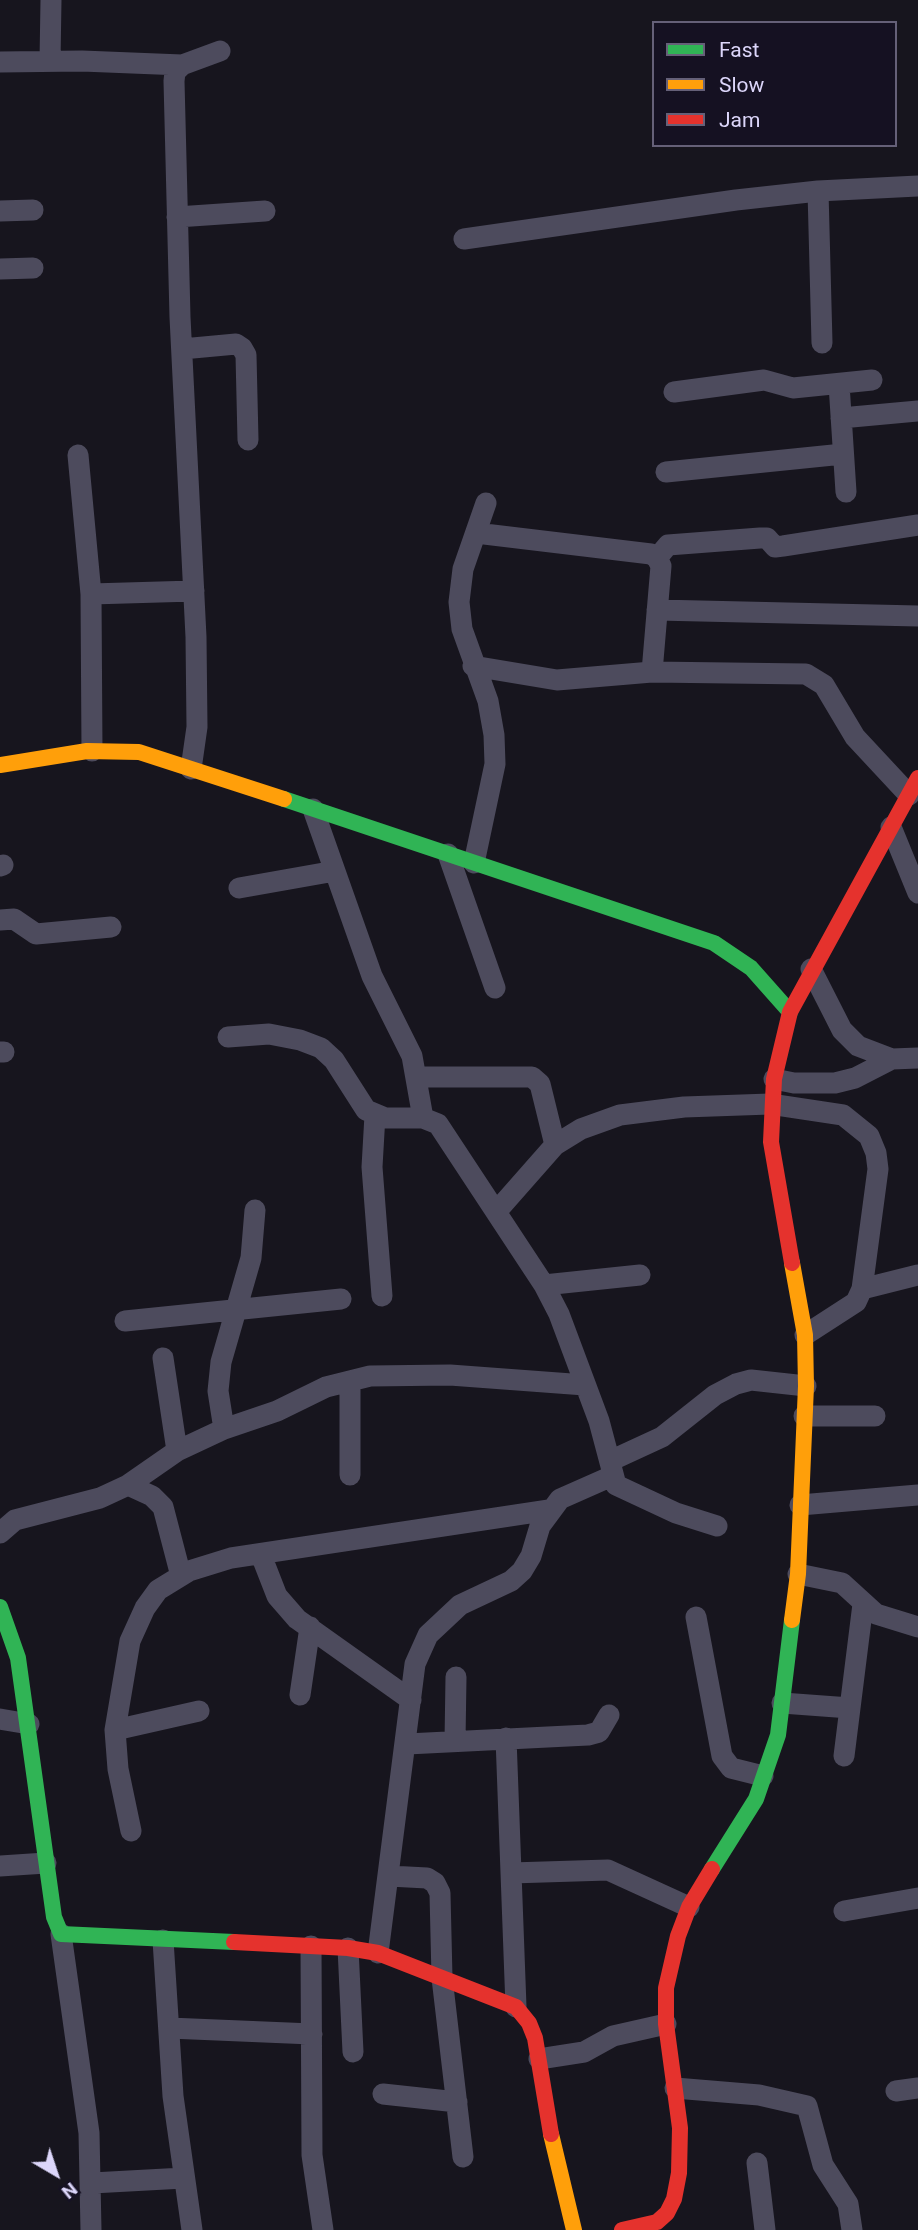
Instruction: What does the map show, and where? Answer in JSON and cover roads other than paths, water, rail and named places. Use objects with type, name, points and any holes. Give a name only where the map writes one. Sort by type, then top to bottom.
[{"type":"street","points":[[50,61],[51,0]]},
{"type":"street","points":[[0,62],[182,65],[219,51]]},
{"type":"street","points":[[182,65],[175,72],[174,81],[182,348],[194,591],[197,727],[191,768]]},
{"type":"street","points":[[464,239],[818,191],[918,186]]},
{"type":"street","points":[[818,191],[822,343]]},
{"type":"street","points":[[0,211],[33,210]]},
{"type":"street","points":[[177,217],[265,211]]},
{"type":"street","points":[[0,270],[33,268]]},
{"type":"street","points":[[182,348],[236,344],[243,348],[246,355],[248,440]]},
{"type":"street","points":[[674,393],[764,380],[793,388],[872,380]]},
{"type":"street","points":[[839,384],[846,492]]},
{"type":"street","points":[[841,418],[918,411]]},
{"type":"street","points":[[666,472],[843,454]]},
{"type":"street","points":[[78,455],[92,594],[92,751]]},
{"type":"street","points":[[474,863],[495,764],[488,701],[461,629],[459,602],[463,569],[486,503]]},
{"type":"street","points":[[657,558],[668,545],[768,538],[775,547],[918,525]]},
{"type":"street","points":[[476,533],[651,554],[657,558],[661,566],[652,672]]},
{"type":"street","points":[[92,594],[194,591]]},
{"type":"street","points":[[657,610],[918,616]]},
{"type":"street","points":[[473,666],[557,680],[652,672],[806,674],[824,685],[855,737],[913,787],[811,969],[790,1012],[774,1079],[770,1104],[777,1180],[806,1335],[797,1574],[778,1735],[756,1799],[690,1907],[677,1936],[666,1988],[666,2024],[680,2128],[679,2173],[667,2213],[658,2226],[622,2230]]},
{"type":"street","points":[[0,765],[92,751],[139,752],[191,768],[714,943],[751,968],[790,1012]]},
{"type":"street","points":[[313,809],[372,976],[409,1047],[423,1118]]},
{"type":"street","points":[[891,827],[918,893]]},
{"type":"street","points":[[448,854],[495,988]]},
{"type":"street","points":[[239,888],[335,871]]},
{"type":"street","points":[[0,920],[14,919],[36,934],[111,927]]},
{"type":"street","points":[[811,969],[842,1030],[858,1046],[892,1059],[918,1058]]},
{"type":"street","points":[[228,1037],[269,1034],[300,1040],[321,1048],[334,1060],[366,1110],[374,1115],[423,1118],[438,1124],[544,1285],[559,1314],[611,1468],[622,1490],[717,1526]]},
{"type":"street","points":[[774,1079],[814,1084],[835,1083],[855,1078],[892,1059]]},
{"type":"street","points":[[417,1077],[532,1077],[540,1084],[555,1145]]},
{"type":"street","points":[[496,1212],[555,1145],[580,1129],[620,1115],[684,1107],[770,1104],[843,1115],[869,1136],[876,1153],[878,1169],[862,1289],[856,1302],[806,1335]]},
{"type":"street","points":[[374,1115],[372,1167],[382,1296]]},
{"type":"street","points":[[224,1429],[219,1381],[234,1307],[251,1258],[255,1210]]},
{"type":"street","points":[[544,1285],[640,1275]]},
{"type":"street","points":[[862,1289],[918,1275]]},
{"type":"street","points":[[125,1321],[234,1307],[341,1299]]},
{"type":"street","points":[[163,1358],[177,1451]]},
{"type":"street","points":[[0,1533],[15,1520],[100,1498],[128,1485],[177,1451],[224,1429],[277,1411],[326,1387],[370,1376],[450,1375],[585,1385]]},
{"type":"street","points":[[379,1953],[415,1664],[428,1635],[443,1617],[460,1605],[511,1581],[523,1571],[549,1510],[561,1499],[663,1437],[715,1395],[751,1380],[806,1386]]},
{"type":"street","points":[[350,1381],[350,1475]]},
{"type":"street","points":[[804,1416],[874,1416]]},
{"type":"street","points":[[128,1485],[152,1496],[163,1507],[181,1576]]},
{"type":"street","points":[[800,1505],[918,1495]]},
{"type":"street","points":[[131,1831],[118,1769],[115,1730],[130,1642],[145,1608],[158,1590],[181,1576],[230,1558],[549,1510]]},
{"type":"street","points":[[261,1555],[277,1596],[297,1619],[411,1700]]},
{"type":"street","points":[[797,1574],[842,1583],[876,1614],[918,1627]]},
{"type":"street","points":[[844,1756],[863,1604]]},
{"type":"street","points":[[0,1607],[18,1658],[54,1916],[61,1934],[89,2133],[92,2183],[90,2230]]},
{"type":"street","points":[[696,1617],[722,1756],[732,1768],[763,1776]]},
{"type":"street","points":[[300,1695],[310,1627]]},
{"type":"street","points":[[454,1741],[456,1677]]},
{"type":"street","points":[[782,1703],[850,1708]]},
{"type":"street","points":[[115,1730],[199,1711]]},
{"type":"street","points":[[407,1744],[599,1732],[609,1715]]},
{"type":"street","points":[[0,1719],[29,1724]]},
{"type":"street","points":[[506,1738],[516,2007]]},
{"type":"street","points":[[0,1866],[46,1863]]},
{"type":"street","points":[[511,1873],[608,1870],[690,1907]]},
{"type":"street","points":[[389,1876],[427,1878],[436,1883],[440,1893],[442,1978],[463,2157]]},
{"type":"street","points":[[844,1910],[918,1898]]},
{"type":"street","points":[[61,1934],[348,1948],[379,1953],[516,2007],[529,2023],[539,2059],[547,2117],[574,2230]]},
{"type":"street","points":[[163,1940],[173,2096],[192,2230]]},
{"type":"street","points":[[312,1946],[312,2155],[323,2230]]},
{"type":"street","points":[[348,1948],[353,2052]]},
{"type":"street","points":[[539,2059],[584,2052],[613,2036],[666,2024]]},
{"type":"street","points":[[169,2028],[312,2034]]},
{"type":"street","points":[[675,2088],[759,2095],[807,2106],[823,2165],[848,2204],[852,2230]]},
{"type":"street","points":[[896,2091],[918,2088]]},
{"type":"street","points":[[383,2094],[457,2102]]},
{"type":"street","points":[[757,2163],[765,2230]]},
{"type":"street","points":[[92,2183],[184,2178]]}]
